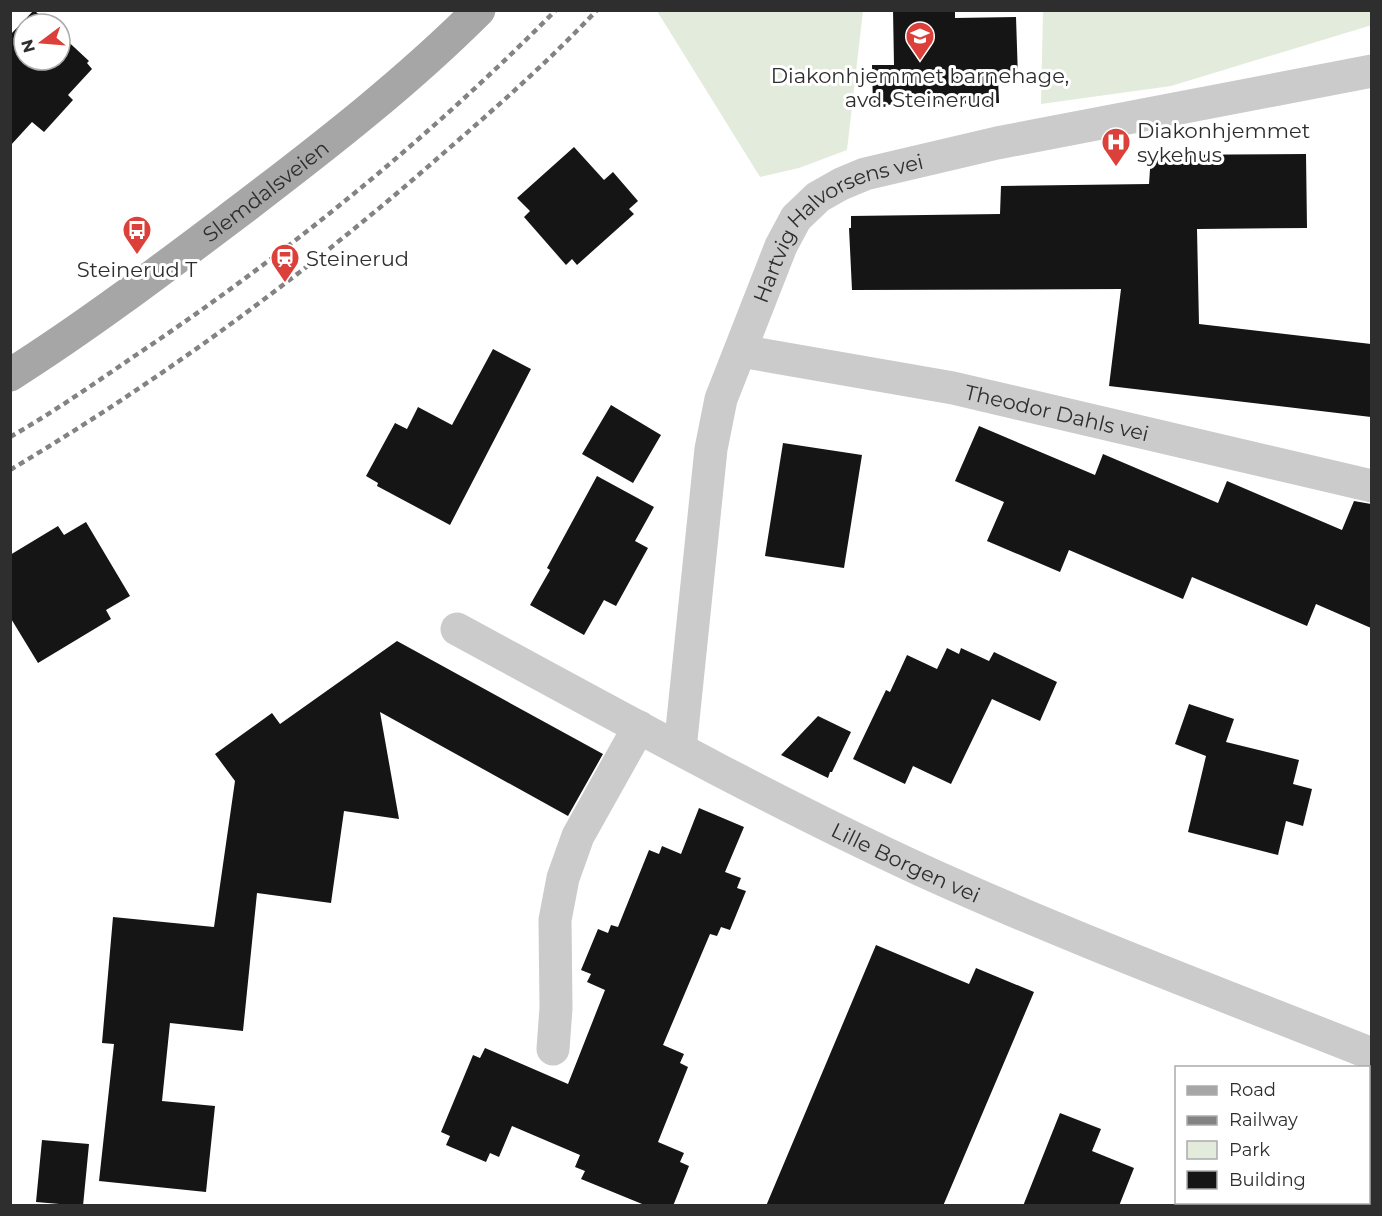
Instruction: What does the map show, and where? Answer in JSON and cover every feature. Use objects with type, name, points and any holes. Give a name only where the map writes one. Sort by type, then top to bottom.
[{"type":"main road","name":"Slemdalsveien","points":[[10,375],[122,299],[294,169],[397,85],[479,10]]},
{"type":"street","name":"Hartvig Halvorsens vei","points":[[680,749],[711,449],[721,399],[781,246],[796,218],[818,197],[865,174],[997,143],[1371,71]]},
{"type":"street","name":"Theodor Dahls vei","points":[[741,351],[953,388],[1371,486]]},
{"type":"street","name":"Lille Borgen vei","points":[[458,629],[680,749],[836,829],[1011,910],[1371,1054]]},
{"type":"street","points":[[553,1049],[556,1008],[555,920],[563,878],[578,836],[639,727]]},
{"type":"green space","points":[[1371,10],[1372,25],[1171,86],[1041,104],[1043,11]]},
{"type":"green space","points":[[657,11],[863,11],[847,150],[799,168],[760,177]]},
{"type":"building","points":[[893,10],[955,10],[955,18],[1016,17],[1018,78],[998,78],[999,103],[873,105],[872,65],[894,65]]},
{"type":"building","points":[[12,33],[12,72],[72,72],[72,45],[89,61],[87,63],[92,69],[68,95],[73,100],[44,132],[32,122],[10,146],[10,35]]},
{"type":"building","points":[[574,147],[604,180],[613,172],[638,201],[629,209],[634,214],[577,265],[572,259],[566,265],[524,217],[530,211],[517,198]]},
{"type":"building","points":[[1306,154],[1307,228],[1197,229],[1199,324],[1371,344],[1371,417],[1109,386],[1121,289],[852,290],[849,228],[851,228],[851,216],[1000,214],[1001,186],[1149,184],[1151,155]]},
{"type":"building","points":[[493,349],[531,369],[450,525],[377,486],[378,483],[366,476],[395,423],[407,429],[418,407],[452,425]]},
{"type":"building","points":[[611,405],[661,435],[633,483],[582,454]]},
{"type":"building","points":[[979,426],[1095,475],[1103,454],[1218,503],[1227,481],[1342,530],[1354,501],[1371,504],[1371,628],[1316,604],[1307,626],[1192,577],[1183,599],[1069,550],[1060,572],[987,541],[1004,502],[955,481]]},
{"type":"building","points":[[783,443],[862,455],[844,568],[765,556]]},
{"type":"building","points":[[597,476],[654,507],[635,541],[648,548],[616,606],[604,600],[584,635],[530,605],[550,570],[547,568]]},
{"type":"building","points":[[86,522],[130,596],[106,610],[111,619],[38,663],[10,617],[10,555],[58,526],[64,535]]},
{"type":"building","points":[[397,641],[603,754],[568,816],[380,712],[399,819],[344,811],[331,903],[257,893],[243,1031],[170,1023],[162,1101],[215,1106],[206,1192],[99,1181],[114,1044],[102,1043],[113,917],[214,927],[235,781],[215,754],[272,713],[280,724]]},
{"type":"building","points":[[947,648],[959,654],[961,648],[989,661],[994,652],[1057,682],[1040,721],[992,699],[951,784],[913,766],[905,784],[853,759],[886,690],[890,692],[907,655],[937,669]]},
{"type":"building","points":[[1189,704],[1234,719],[1226,742],[1299,760],[1293,784],[1312,789],[1303,826],[1286,821],[1278,855],[1188,832],[1206,756],[1175,744]]},
{"type":"building","points":[[818,716],[851,732],[828,778],[781,755]]},
{"type":"building","points":[[699,808],[744,827],[725,872],[741,878],[737,888],[746,891],[730,930],[721,927],[717,936],[710,934],[663,1045],[684,1054],[680,1063],[688,1067],[658,1142],[684,1153],[680,1162],[689,1166],[673,1206],[647,1206],[581,1179],[585,1171],[575,1167],[580,1155],[512,1126],[499,1157],[490,1153],[486,1162],[446,1145],[450,1136],[441,1132],[473,1055],[480,1058],[485,1048],[568,1084],[605,990],[587,982],[591,974],[581,970],[598,929],[608,933],[611,925],[618,927],[649,850],[659,854],[662,846],[681,854]]},
{"type":"building","points":[[876,945],[969,984],[976,968],[1034,992],[943,1206],[766,1206]]},
{"type":"building","points":[[1060,1113],[1101,1129],[1092,1151],[1134,1168],[1119,1206],[1023,1206]]},
{"type":"building","points":[[42,1140],[89,1144],[83,1206],[36,1202]]},
{"type":"railway","points":[[10,437],[74,397],[192,316],[247,277],[355,193],[458,104],[556,10]]},
{"type":"railway","points":[[10,470],[181,360],[343,238],[486,116],[597,10]]},
{"type":"place","name":"Diakonhjemmet barnehage, avd. Steinerud","points":[[920,62]]},
{"type":"place","name":"Diakonhjemmet sykehus","points":[[1116,168]]},
{"type":"place","name":"Steinerud T","points":[[137,256]]},
{"type":"place","name":"Steinerud","points":[[285,284]]}]
